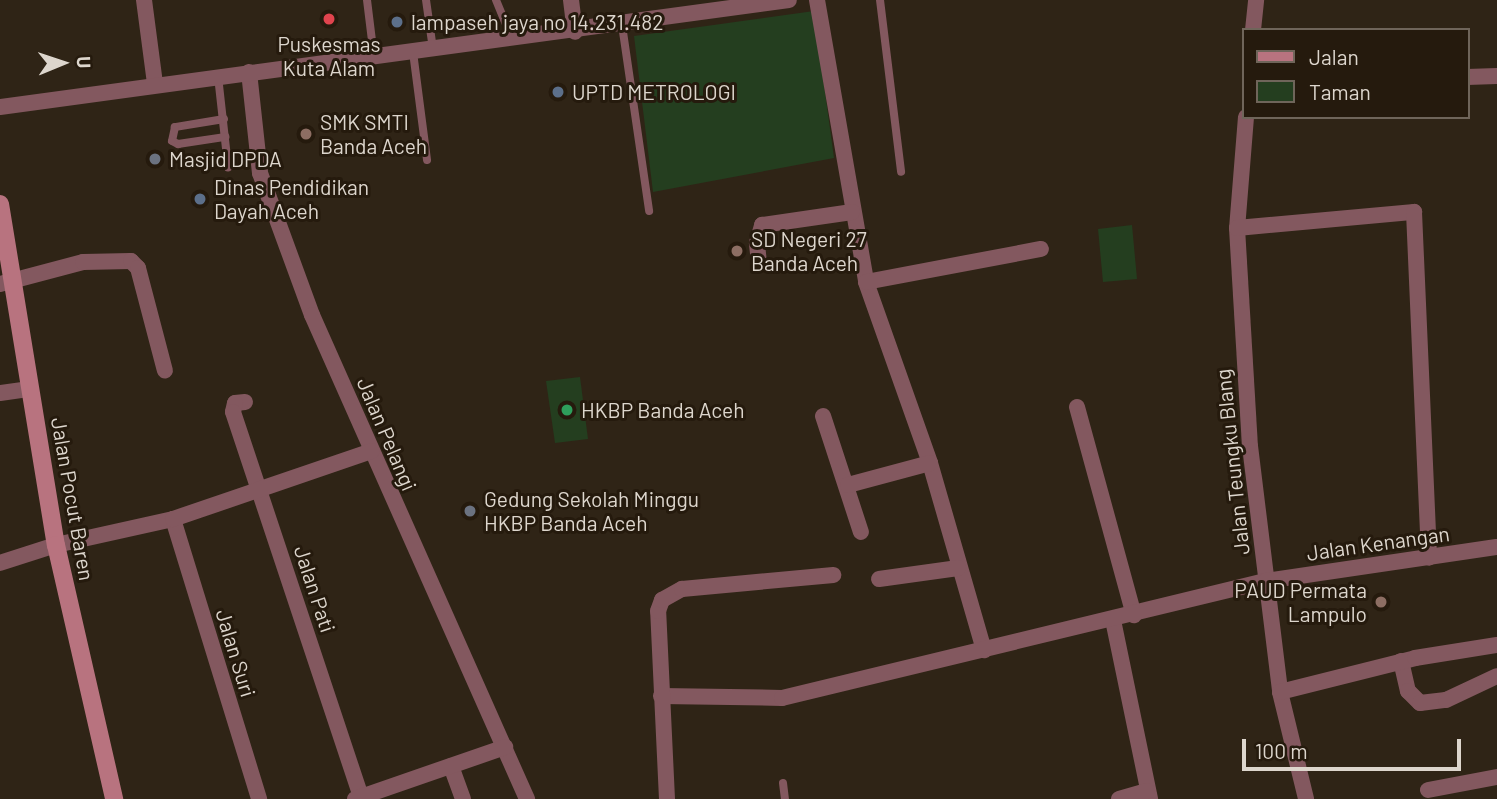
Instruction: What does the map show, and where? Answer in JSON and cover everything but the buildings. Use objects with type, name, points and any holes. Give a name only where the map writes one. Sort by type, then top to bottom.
[{"type":"main road","name":"Jalan Pocut Baren","points":[[0,204],[6,282],[30,389],[56,545],[114,799]]},
{"type":"street","points":[[144,0],[155,84]]},
{"type":"street","points":[[571,0],[575,32]]},
{"type":"street","points":[[0,107],[155,84],[575,32],[716,5],[789,0]]},
{"type":"street","points":[[817,0],[866,282],[930,463],[958,568],[984,650]]},
{"type":"street","points":[[1253,28],[1256,0]]},
{"type":"street","name":"Jalan Pelangi","points":[[249,72],[260,173],[312,315],[527,799]]},
{"type":"street","points":[[1469,77],[1497,76]]},
{"type":"street","name":"Jalan Teungku Blang","points":[[1246,119],[1237,228],[1250,446],[1280,692],[1306,799]]},
{"type":"street","points":[[760,262],[757,243],[762,225],[852,212]]},
{"type":"street","points":[[1237,228],[1414,212],[1429,558]]},
{"type":"street","points":[[866,282],[1041,249]]},
{"type":"street","points":[[6,282],[83,262],[131,261],[138,268],[165,371]]},
{"type":"street","points":[[0,393],[30,389]]},
{"type":"street","name":"Jalan Pati","points":[[246,402],[238,401],[233,409],[262,491],[359,798]]},
{"type":"street","points":[[1077,407],[1134,615]]},
{"type":"street","points":[[823,416],[848,485],[861,532]]},
{"type":"street","points":[[0,563],[56,545],[173,519],[262,491],[372,451]]},
{"type":"street","points":[[848,485],[930,463]]},
{"type":"street","name":"Jalan Suri","points":[[173,519],[259,799]]},
{"type":"street","name":"Jalan Kenangan","points":[[662,696],[782,698],[1266,581],[1497,547]]},
{"type":"street","points":[[879,579],[958,568]]},
{"type":"street","points":[[667,799],[658,611],[671,591],[833,575]]},
{"type":"street","points":[[1113,620],[1148,795],[1119,799]]},
{"type":"street","points":[[1280,692],[1401,661],[1497,645]]},
{"type":"street","points":[[1401,661],[1408,691],[1420,703],[1446,700],[1497,676]]},
{"type":"street","points":[[359,798],[505,747]]},
{"type":"street","points":[[451,766],[463,799]]},
{"type":"street","points":[[1428,790],[1496,783]]},
{"type":"lane","points":[[367,0],[374,57]]},
{"type":"lane","points":[[426,0],[433,49]]},
{"type":"lane","points":[[496,0],[512,39]]},
{"type":"lane","points":[[880,0],[901,172]]},
{"type":"lane","points":[[622,25],[649,211]]},
{"type":"lane","points":[[412,52],[427,160]]},
{"type":"lane","points":[[218,76],[228,167]]},
{"type":"lane","points":[[224,119],[176,127],[172,141],[177,144],[225,137]]},
{"type":"lane","points":[[783,783],[785,799]]},
{"type":"green space","points":[[814,11],[834,158],[653,192],[634,36]]},
{"type":"green space","points":[[1132,225],[1137,279],[1103,282],[1098,229]]},
{"type":"green space","name":"HKBP Banda Aceh","points":[[580,377],[588,439],[555,443],[546,381]]},
{"type":"place","name":"Puskesmas Kuta Alam","points":[[329,19]]},
{"type":"place","name":"lampaseh jaya no 14.231.482","points":[[397,22]]},
{"type":"place","name":"UPTD METROLOGI","points":[[558,92]]},
{"type":"place","name":"SMK SMTI Banda Aceh","points":[[306,134]]},
{"type":"place","name":"Masjid DPDA","points":[[155,159]]},
{"type":"place","name":"Dinas Pendidikan Dayah Aceh","points":[[200,199]]},
{"type":"place","name":"SD Negeri 27 Banda Aceh","points":[[737,251]]},
{"type":"place","name":"HKBP Banda Aceh","points":[[567,410]]},
{"type":"place","name":"Gedung Sekolah Minggu HKBP Banda Aceh","points":[[470,511]]},
{"type":"place","name":"PAUD Permata Lampulo","points":[[1381,602]]}]
